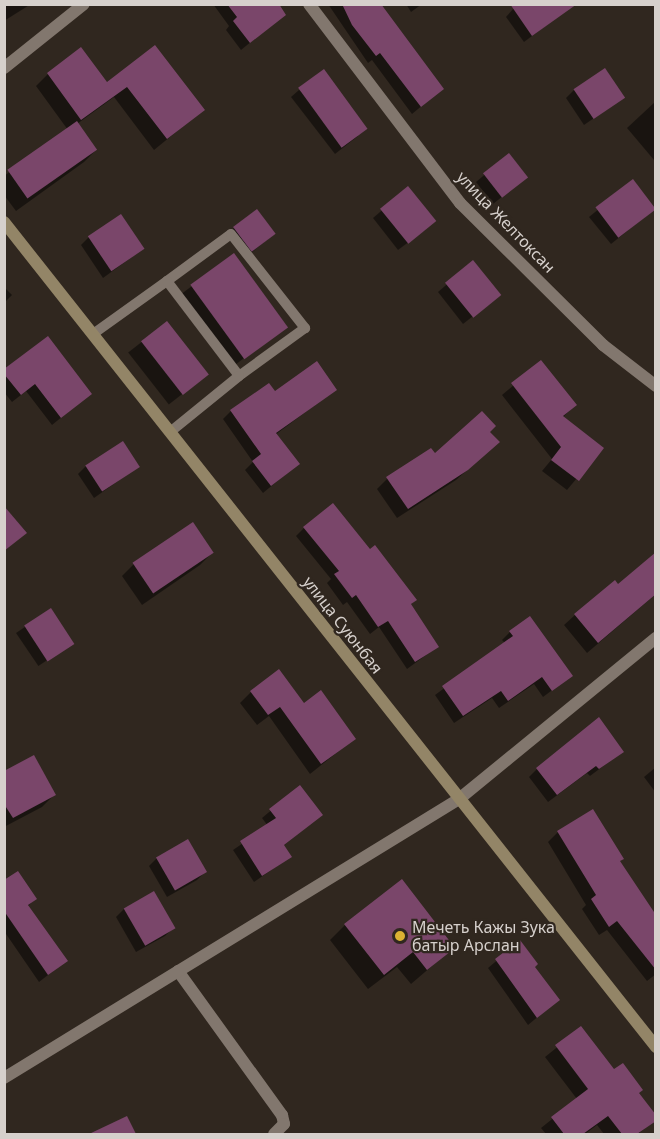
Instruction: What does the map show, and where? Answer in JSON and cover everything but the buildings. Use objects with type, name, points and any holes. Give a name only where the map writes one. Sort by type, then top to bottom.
[{"type":"main road","name":"улица Суюнбая","points":[[4,222],[656,1047]]},
{"type":"street","points":[[4,68],[84,4]]},
{"type":"street","name":"улица Желтоксан","points":[[309,4],[460,203],[603,345],[656,386]]},
{"type":"street","points":[[4,1078],[459,799],[656,638]]},
{"type":"street","points":[[178,971],[282,1115],[284,1124],[274,1134]]},
{"type":"lane","points":[[93,334],[231,234],[305,328],[239,376],[170,432]]},
{"type":"lane","points":[[167,280],[239,376]]},
{"type":"place","name":"Мечеть Кажы Зука батыр Арслан","points":[[400,936]]}]
